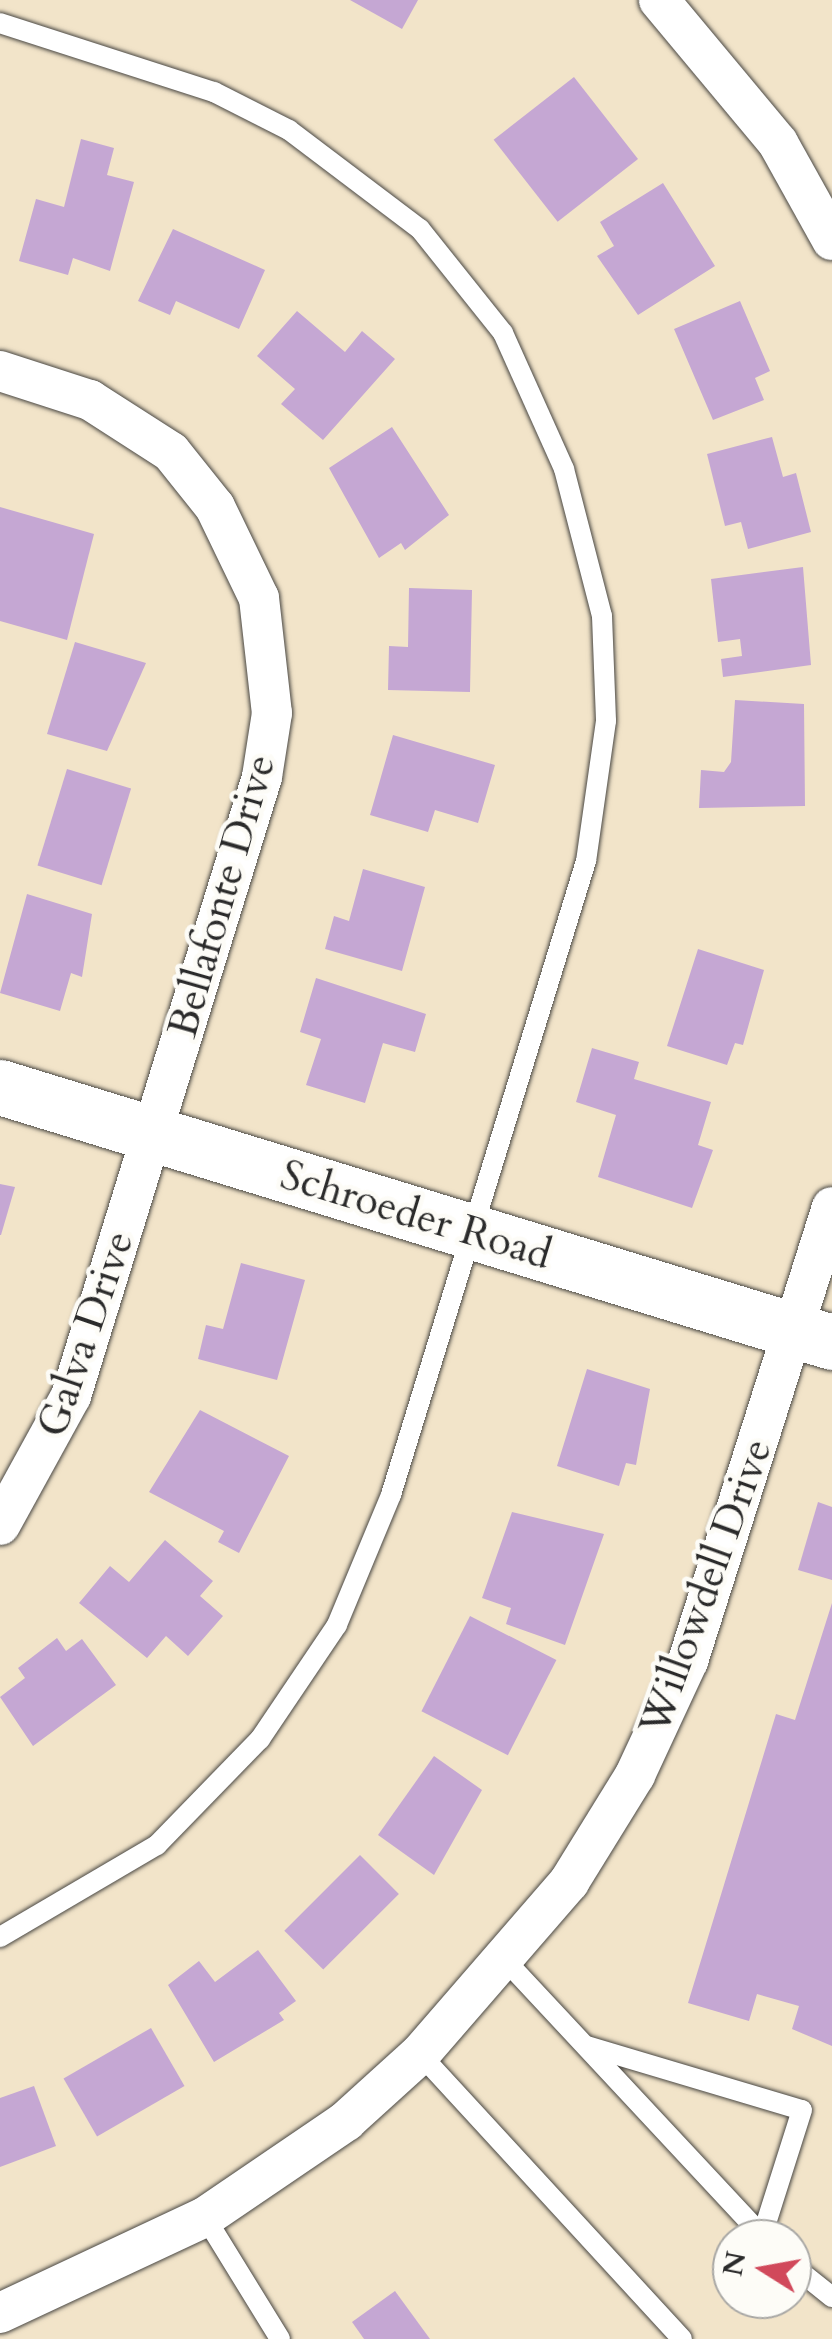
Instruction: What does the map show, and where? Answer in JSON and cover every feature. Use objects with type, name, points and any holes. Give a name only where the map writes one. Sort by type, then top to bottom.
[{"type":"street","points":[[659,0],[778,143],[832,240]]},
{"type":"street","name":"Bellafonte Drive","points":[[0,372],[90,400],[171,452],[215,506],[268,640],[272,713],[262,778],[151,1134]]},
{"type":"street","name":"Schroeder Road","points":[[0,1087],[812,1336]]},
{"type":"street","name":"Galva Drive","points":[[0,1525],[71,1396],[151,1134]]},
{"type":"street","name":"Willowdell Drive","points":[[0,2314],[205,2217],[346,2121],[420,2054],[506,1962],[635,1775],[688,1661],[812,1336],[832,1207]]},
{"type":"lane","points":[[0,23],[214,92],[289,130],[420,228],[503,334],[564,470],[602,616],[606,721],[586,861],[391,1495],[337,1626],[260,1739],[157,1845],[0,1937]]},
{"type":"lane","points":[[506,1962],[745,2219]]},
{"type":"lane","points":[[585,2046],[802,2110],[769,2219]]},
{"type":"lane","points":[[420,2054],[682,2339]]},
{"type":"lane","points":[[205,2217],[280,2339]]},
{"type":"lane","points":[[812,2282],[832,2297]]},
{"type":"building","points":[[350,0],[418,0],[402,29]]},
{"type":"building","points":[[574,77],[638,159],[558,222],[494,140]]},
{"type":"building","points":[[81,139],[114,148],[107,175],[134,182],[110,271],[73,258],[68,275],[19,261],[36,199],[64,207]]},
{"type":"building","points":[[663,183],[715,266],[638,315],[597,256],[614,246],[600,222]]},
{"type":"building","points":[[173,229],[265,270],[239,329],[176,301],[170,315],[138,301]]},
{"type":"building","points":[[740,301],[770,371],[755,378],[764,400],[713,420],[674,329]]},
{"type":"building","points":[[297,311],[345,352],[362,331],[395,359],[323,440],[281,404],[295,389],[257,356]]},
{"type":"building","points":[[392,427],[449,515],[405,550],[401,543],[379,558],[329,468]]},
{"type":"building","points":[[772,437],[783,477],[796,473],[811,532],[748,549],[741,522],[725,526],[707,454]]},
{"type":"building","points":[[0,507],[94,534],[67,640],[0,621]]},
{"type":"building","points":[[803,567],[811,665],[723,677],[721,659],[742,656],[740,639],[718,642],[711,579]]},
{"type":"building","points":[[409,588],[472,590],[470,692],[388,690],[389,646],[408,647]]},
{"type":"building","points":[[75,642],[146,663],[107,751],[47,734]]},
{"type":"building","points":[[735,700],[804,704],[805,806],[699,808],[701,770],[724,772],[731,762]]},
{"type":"building","points":[[393,735],[495,765],[478,823],[435,810],[428,832],[370,815]]},
{"type":"building","points":[[67,769],[131,789],[102,885],[37,866]]},
{"type":"building","points":[[363,869],[425,887],[402,971],[325,949],[334,916],[349,921]]},
{"type":"building","points":[[27,894],[92,914],[82,977],[71,973],[60,1011],[0,993]]},
{"type":"building","points":[[698,949],[764,970],[743,1045],[735,1043],[727,1065],[667,1046]]},
{"type":"building","points":[[316,978],[426,1014],[415,1052],[383,1043],[365,1103],[306,1085],[321,1039],[300,1032]]},
{"type":"building","points":[[592,1048],[639,1062],[634,1079],[711,1102],[698,1145],[713,1150],[692,1208],[598,1177],[616,1115],[576,1102]]},
{"type":"building","points":[[0,1184],[15,1187],[1,1235],[0,1235]]},
{"type":"building","points":[[241,1263],[305,1280],[277,1380],[198,1359],[206,1325],[223,1329]]},
{"type":"building","points":[[587,1369],[650,1389],[636,1465],[626,1463],[619,1486],[557,1466]]},
{"type":"building","points":[[200,1410],[289,1456],[239,1553],[218,1542],[224,1531],[149,1492]]},
{"type":"building","points":[[818,1502],[832,1507],[832,1580],[798,1570]]},
{"type":"building","points":[[512,1512],[604,1534],[565,1645],[506,1624],[511,1608],[482,1598]]},
{"type":"building","points":[[165,1540],[213,1581],[200,1596],[223,1616],[188,1656],[166,1636],[147,1658],[79,1603],[110,1566],[129,1582]]},
{"type":"building","points":[[832,1603],[832,2046],[792,2029],[799,2006],[757,1994],[749,2021],[688,2003],[776,1714],[795,1720]]},
{"type":"building","points":[[470,1616],[556,1660],[508,1755],[421,1711]]},
{"type":"building","points":[[57,1638],[66,1651],[82,1639],[116,1685],[33,1746],[0,1697],[25,1678],[18,1668]]},
{"type":"building","points":[[434,1756],[482,1790],[434,1875],[378,1835]]},
{"type":"building","points":[[360,1855],[399,1894],[323,1970],[284,1931]]},
{"type":"building","points":[[258,1950],[296,2001],[279,2013],[284,2020],[214,2062],[168,1985],[199,1961],[215,1982]]},
{"type":"building","points":[[151,2028],[184,2086],[97,2137],[64,2078]]},
{"type":"building","points":[[34,2086],[56,2146],[0,2167],[0,2098]]},
{"type":"building","points":[[395,2291],[430,2339],[364,2339],[352,2322]]}]
